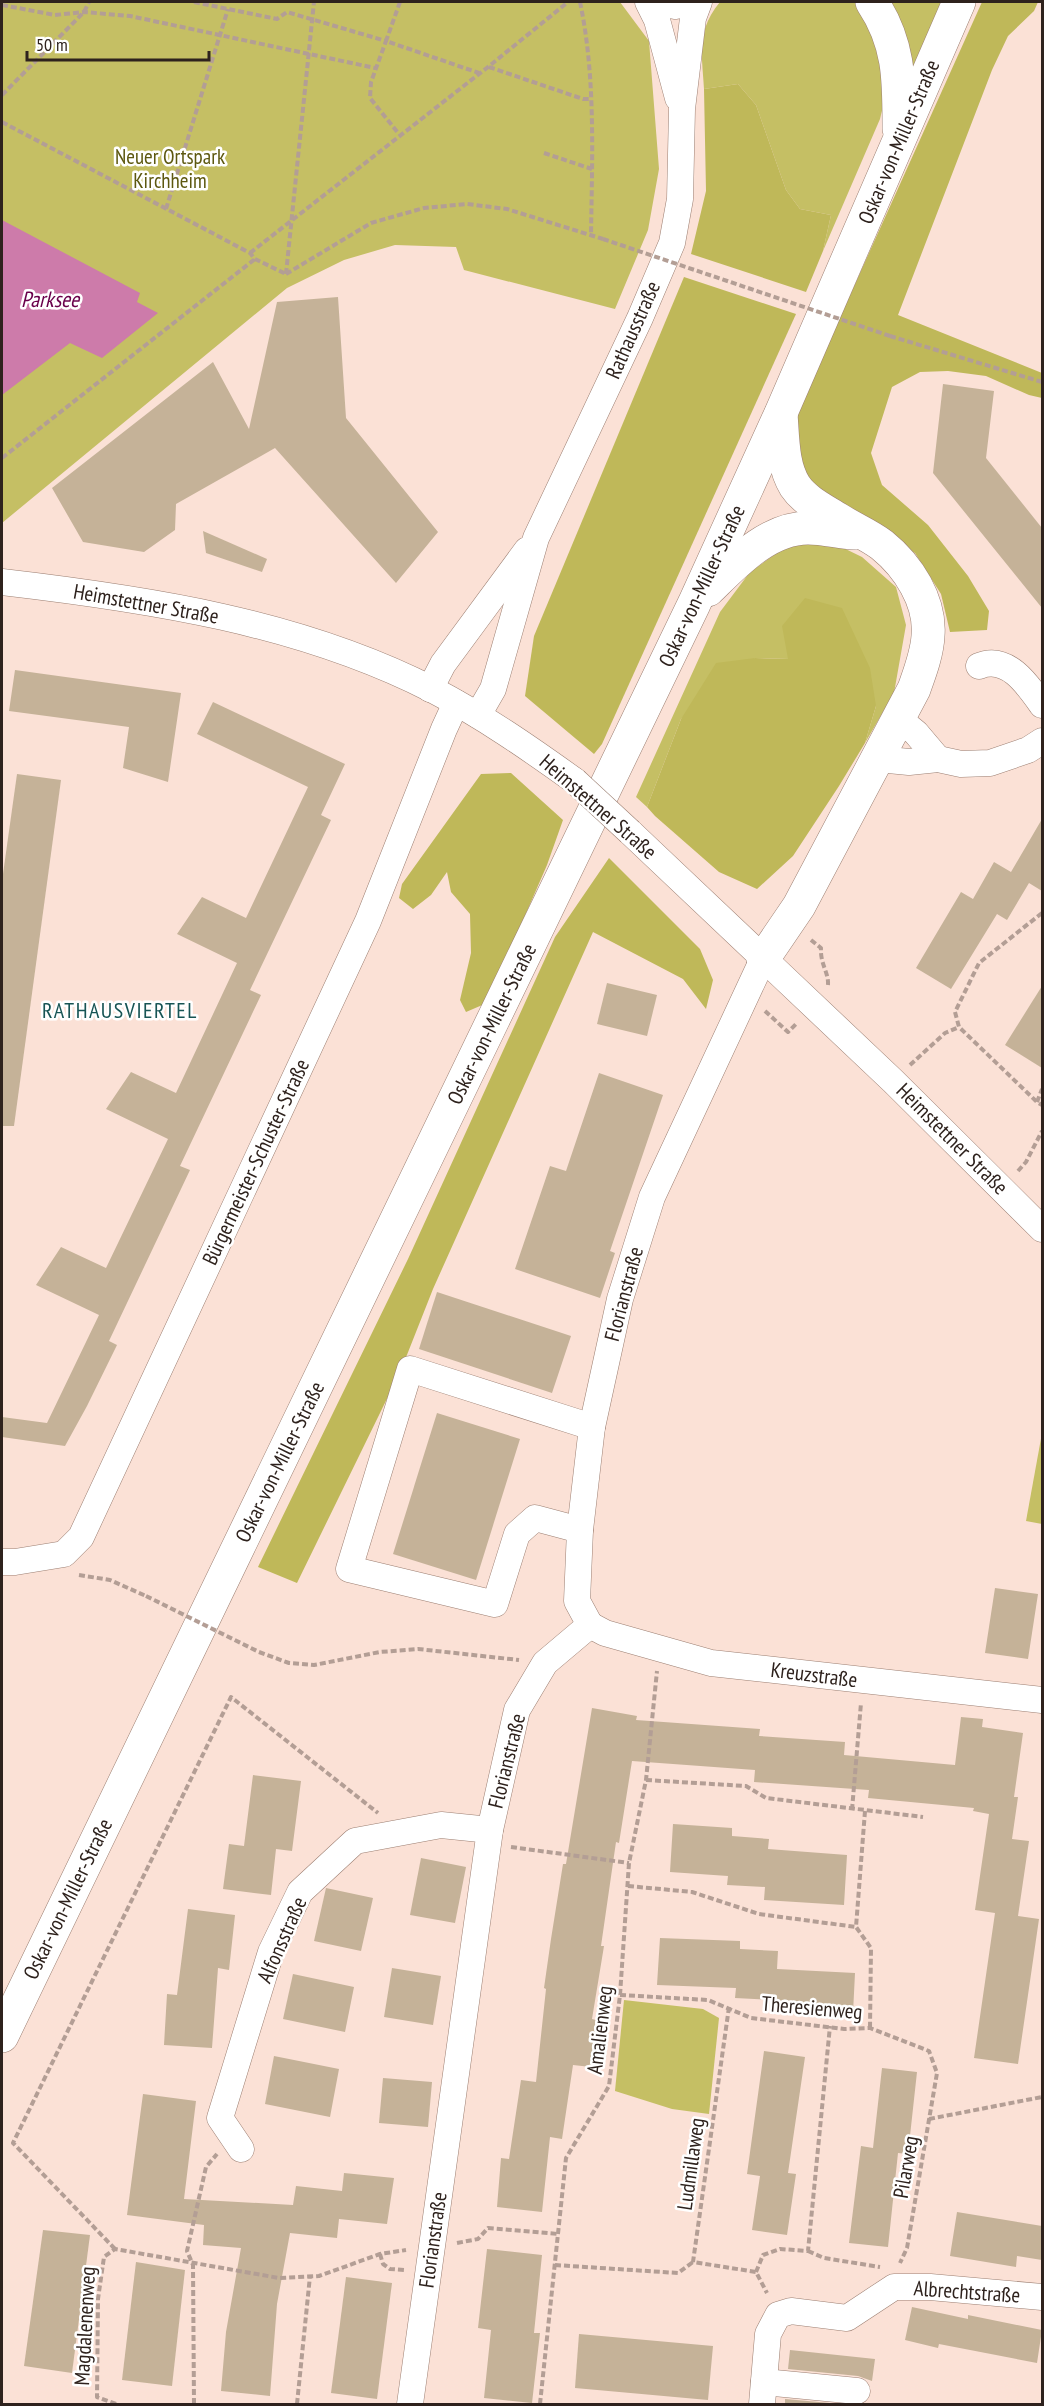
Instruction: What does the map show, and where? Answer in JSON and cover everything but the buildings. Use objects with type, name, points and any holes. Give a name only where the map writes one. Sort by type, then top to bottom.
[{"type":"main road","points":[[872,2],[882,17],[896,56],[899,76],[898,144]]},
{"type":"main road","name":"Oskar-von-Miller-Straße","points":[[2,2036],[694,604],[781,412],[959,2]]},
{"type":"main road","points":[[763,959],[799,906],[914,689],[928,634],[925,609],[918,589],[906,568],[881,545],[811,502],[795,486],[785,459],[781,412]]},
{"type":"main road","points":[[694,604],[743,556],[786,531],[808,528],[862,534]]},
{"type":"street","points":[[649,2],[675,6],[692,2]]},
{"type":"street","name":"Rathausstraße","points":[[649,2],[657,20],[682,110]]},
{"type":"street","name":"Rathausstraße","points":[[478,715],[493,689],[536,538],[640,318],[672,243],[680,199],[682,110],[693,18],[699,2]]},
{"type":"street","name":"Rathausstraße","points":[[430,689],[443,664],[536,538]]},
{"type":"street","name":"Heimstettner Straße","points":[[2,582],[157,602],[306,639],[366,660],[430,689],[478,715],[575,781],[892,1081],[1042,1229]]},
{"type":"street","points":[[979,666],[988,662],[1008,667],[1029,687],[1042,705]]},
{"type":"street","name":"Bürgermeister-Schuster-Straße","points":[[2,1562],[64,1554],[81,1537],[368,921],[456,702]]},
{"type":"street","points":[[899,718],[916,733],[938,759]]},
{"type":"street","points":[[878,759],[909,762],[938,759],[960,764],[990,764],[1028,750],[1042,741]]},
{"type":"street","name":"Florianstraße","points":[[410,2404],[427,2245],[489,1837],[517,1710],[545,1663],[590,1625],[577,1601],[580,1530],[592,1427],[620,1299],[652,1197],[763,959]]},
{"type":"street","points":[[580,1530],[535,1518],[517,1534],[495,1604],[349,1569],[410,1370],[592,1427]]},
{"type":"street","name":"Kreuzstraße","points":[[590,1625],[605,1633],[711,1663],[862,1682],[1042,1700]]},
{"type":"street","name":"Alfonsstraße","points":[[237,2142],[220,2118],[271,1952],[300,1892],[355,1841],[441,1825],[489,1837]]},
{"type":"street","name":"Albrechtstraße","points":[[778,2315],[791,2311],[847,2318],[896,2278],[930,2287],[1042,2297]]},
{"type":"street","points":[[778,2315],[768,2334],[763,2393],[857,2391]]},
{"type":"path","points":[[2,95],[84,12],[88,2]]},
{"type":"path","points":[[194,2],[277,18],[286,12],[386,41],[479,73]]},
{"type":"path","points":[[286,274],[314,2]]},
{"type":"path","points":[[399,2],[375,68],[370,99],[399,134]]},
{"type":"path","points":[[250,253],[568,2]]},
{"type":"path","points":[[580,2],[584,21],[590,99],[591,236]]},
{"type":"path","points":[[2,5],[55,15],[84,12],[130,16],[308,56],[375,68]]},
{"type":"path","points":[[166,209],[228,9]]},
{"type":"path","points":[[488,67],[583,99],[590,99]]},
{"type":"path","points":[[2,122],[286,274]]},
{"type":"path","points":[[544,153],[592,169]]},
{"type":"path","points":[[286,274],[371,223],[424,207],[467,204],[507,209],[890,336],[1042,382]]},
{"type":"path","points":[[2,458],[255,259]]},
{"type":"path","points":[[1042,913],[979,963],[955,1012],[959,1027],[1042,1105]]},
{"type":"path","points":[[808,938],[821,948],[820,960],[829,979],[828,990]]},
{"type":"path","points":[[772,1017],[788,1032],[800,1020]]},
{"type":"path","points":[[920,1057],[945,1033],[959,1027]]},
{"type":"path","points":[[1037,1102],[1042,1089]]},
{"type":"path","points":[[1026,1162],[1042,1131]]},
{"type":"path","points":[[74,1575],[110,1580],[259,1652],[289,1663],[314,1665],[380,1652],[418,1649],[545,1663]]},
{"type":"path","name":"Amalienweg","points":[[540,2404],[566,2158],[609,2086],[620,1995],[629,1863],[646,1780],[659,1649]]},
{"type":"path","points":[[852,1810],[862,1682]]},
{"type":"path","points":[[115,2249],[13,2143],[231,1697],[402,1832]]},
{"type":"path","points":[[646,1780],[746,1786],[766,1798],[923,1817]]},
{"type":"path","points":[[865,1811],[856,1928],[871,1948],[870,2028]]},
{"type":"path","points":[[489,1837],[629,1863]]},
{"type":"path","points":[[628,1886],[692,1892],[759,1914],[856,1928]]},
{"type":"path","name":"Theresienweg","points":[[620,1995],[708,2000],[751,2018],[844,2029],[870,2028],[929,2051]]},
{"type":"path","name":"Ludmillaweg","points":[[693,2262],[729,2007]]},
{"type":"path","points":[[808,2251],[831,2026]]},
{"type":"path","name":"Pilarweg","points":[[896,2278],[907,2248],[937,2073],[929,2051]]},
{"type":"path","points":[[929,2119],[1042,2097]]},
{"type":"path","points":[[194,2404],[193,2265],[187,2251],[207,2167],[237,2142]]},
{"type":"path","name":"Magdalenenweg","points":[[116,2404],[97,2397],[98,2300],[104,2257],[115,2249],[193,2265],[279,2278],[319,2276],[380,2254],[427,2245],[463,2244],[478,2240],[488,2228],[558,2234]]},
{"type":"path","points":[[756,2272],[764,2254],[780,2249],[808,2251],[824,2258],[896,2278]]},
{"type":"path","points":[[380,2254],[383,2264],[390,2270],[408,2271]]},
{"type":"path","points":[[555,2265],[678,2273],[693,2262],[756,2272]]},
{"type":"path","points":[[756,2272],[778,2315]]},
{"type":"path","points":[[297,2404],[310,2276]]},
{"type":"green space","name":"Neuer Ortspark Kirchheim","points":[[2,2],[620,2],[649,41],[659,169],[648,230],[615,309],[464,270],[456,247],[395,245],[344,260],[287,288],[2,523]]},
{"type":"green space","points":[[720,2],[855,2],[872,23],[886,94],[880,119],[823,251],[831,215],[800,209],[786,190],[756,105],[738,84],[704,89],[702,43],[707,23]]},
{"type":"green space","points":[[889,2],[945,2],[911,80],[907,39],[900,20]]},
{"type":"green space","points":[[825,539],[862,557],[896,587],[906,625],[894,693],[865,743],[876,706],[789,659],[755,658],[681,719],[647,807],[636,797],[720,612],[750,572],[787,546]]},
{"type":"green space","points":[[1042,1433],[1042,1524],[1026,1521]]},
{"type":"green space","points":[[624,2000],[703,2009],[719,2018],[709,2114],[672,2109],[615,2091]]},
{"type":"shaded area","points":[[982,2],[1038,2],[1034,11],[1008,36],[992,70],[898,315],[1042,373],[1042,398],[1029,395],[986,376],[948,371],[920,372],[892,387],[871,453],[882,485],[928,525],[968,576],[989,611],[987,630],[950,632],[941,594],[915,553],[819,498],[806,488],[792,424]]},
{"type":"shaded area","points":[[738,84],[756,105],[786,190],[800,209],[831,215],[823,251],[806,292],[691,254],[706,191],[704,89]]},
{"type":"shaded area","points":[[684,277],[796,314],[602,744],[594,754],[525,696],[534,636]]},
{"type":"shaded area","points":[[805,598],[842,608],[870,668],[876,706],[865,743],[839,786],[793,856],[757,889],[719,872],[647,807],[681,719],[716,663],[755,658],[788,659],[782,626]]},
{"type":"shaded area","points":[[511,773],[563,820],[547,865],[487,1003],[466,1012],[460,1000],[471,953],[470,914],[451,892],[447,872],[431,895],[413,909],[399,898],[402,884],[481,774]]},
{"type":"shaded area","points":[[609,858],[700,949],[713,980],[706,1009],[683,979],[593,932],[433,1289],[401,1370],[297,1583],[258,1567],[408,1259],[555,937]]},
{"type":"water","name":"Parksee","points":[[2,220],[140,293],[137,302],[158,313],[102,358],[70,343],[2,395]]},
{"type":"district","name":"RATHAUSVIERTEL","points":[[120,1010]]}]
